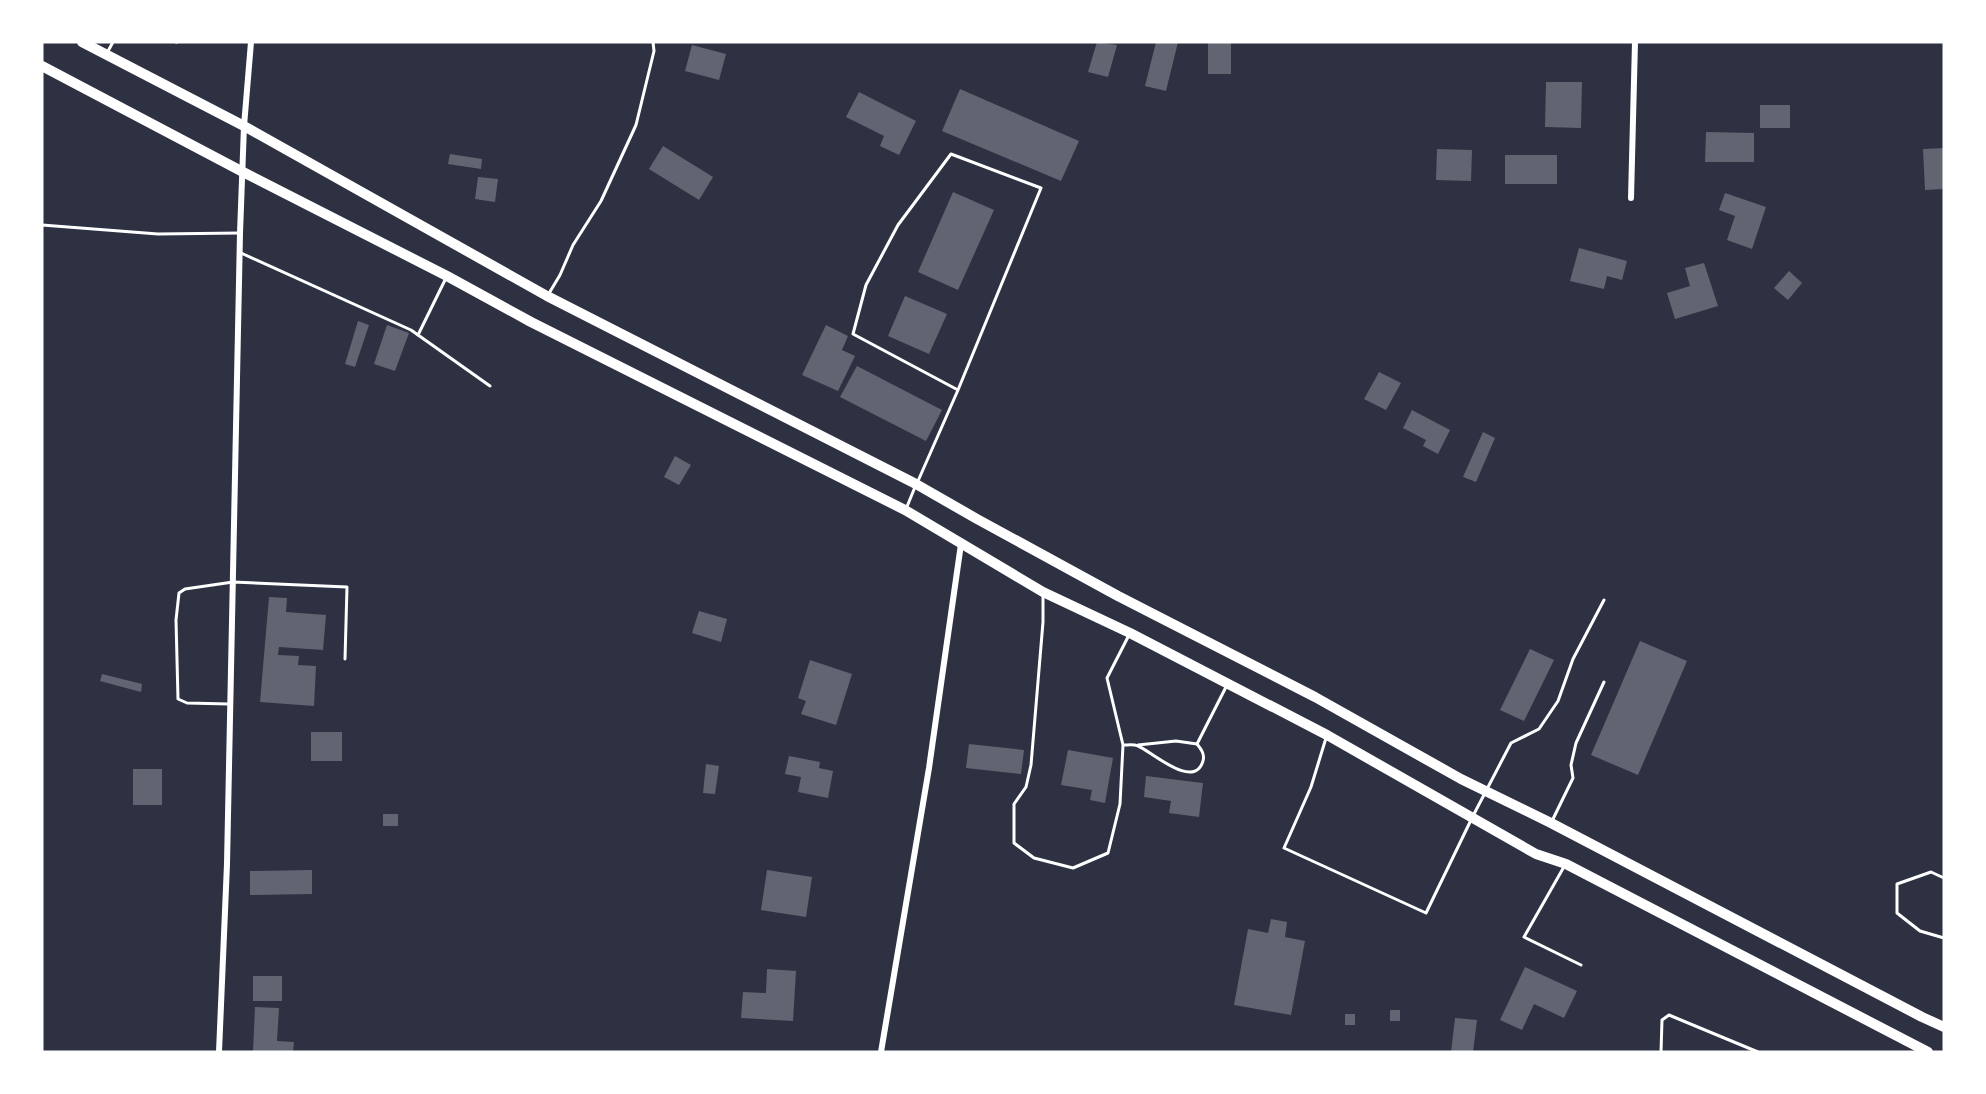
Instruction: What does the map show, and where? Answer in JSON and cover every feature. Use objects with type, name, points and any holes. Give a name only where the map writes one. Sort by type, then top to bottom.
[{"type":"highway","points":[[82,42],[244,126],[547,296],[916,484],[1118,596],[1315,697],[1461,779],[1551,823],[1944,1027]]},
{"type":"highway","points":[[42,66],[531,322],[905,510],[1043,592],[1130,633],[1327,735],[1536,854],[1566,864],[1928,1052]]},
{"type":"street","points":[[219,1052],[227,864],[239,253],[244,126],[251,42]]},
{"type":"street","points":[[1631,198],[1635,42]]},
{"type":"street","points":[[881,1052],[929,768],[961,544]]},
{"type":"lane","points":[[106,55],[113,42]]},
{"type":"lane","points":[[547,296],[560,275],[573,245],[601,201],[636,125],[654,51],[653,42]]},
{"type":"lane","points":[[905,510],[958,390],[1041,188],[951,154],[898,225],[866,285],[853,334],[958,390]]},
{"type":"lane","points":[[42,225],[158,234],[240,233]]},
{"type":"lane","points":[[239,253],[411,330],[490,386]]},
{"type":"lane","points":[[418,335],[447,276]]},
{"type":"lane","points":[[231,704],[187,703],[177,699],[176,620],[179,593],[185,589],[233,582],[347,587],[345,659]]},
{"type":"lane","points":[[1043,592],[1043,622],[1031,765],[1026,788],[1014,804],[1014,843],[1034,858],[1073,868],[1108,853],[1120,804],[1123,745],[1107,678],[1130,633]]},
{"type":"lane","points":[[1327,735],[1311,787],[1284,848],[1426,913],[1511,743],[1539,729],[1557,701],[1573,659],[1604,600]]},
{"type":"lane","points":[[1551,823],[1573,778],[1571,765],[1576,743],[1604,682]]},
{"type":"lane","points":[[1197,744],[1227,683]]},
{"type":"lane","points":[[1123,745],[1176,741],[1197,744]]},
{"type":"lane","points":[[1138,745],[1180,771],[1190,772],[1196,771],[1203,763],[1203,755],[1197,744]]},
{"type":"lane","points":[[1566,864],[1524,937],[1581,965]]},
{"type":"lane","points":[[1944,878],[1931,872],[1897,884],[1897,913],[1920,931],[1944,938]]},
{"type":"lane","points":[[1661,1052],[1662,1020],[1669,1015],[1758,1052]]},
{"type":"building","points":[[1097,42],[1117,45],[1108,77],[1088,72]]},
{"type":"building","points":[[1156,42],[1178,42],[1166,91],[1145,86]]},
{"type":"building","points":[[1208,42],[1231,42],[1231,74],[1208,74]]},
{"type":"building","points":[[692,45],[726,54],[719,80],[685,71]]},
{"type":"building","points":[[1546,82],[1582,82],[1581,128],[1545,127]]},
{"type":"building","points":[[960,89],[1079,141],[1061,181],[942,131]]},
{"type":"building","points":[[859,92],[916,121],[899,155],[880,146],[884,136],[846,117]]},
{"type":"building","points":[[1760,105],[1790,105],[1790,128],[1760,128]]},
{"type":"building","points":[[1706,132],[1754,133],[1754,162],[1705,162]]},
{"type":"building","points":[[663,146],[713,177],[699,200],[649,169]]},
{"type":"building","points":[[1944,148],[1944,189],[1925,190],[1923,149]]},
{"type":"building","points":[[1437,149],[1472,150],[1471,181],[1436,180]]},
{"type":"building","points":[[450,154],[482,159],[481,169],[448,164]]},
{"type":"building","points":[[1505,155],[1557,155],[1557,184],[1505,184]]},
{"type":"building","points":[[478,177],[498,179],[495,202],[475,199]]},
{"type":"building","points":[[953,192],[994,210],[958,290],[918,272]]},
{"type":"building","points":[[1725,193],[1766,207],[1752,249],[1727,240],[1735,216],[1719,210]]},
{"type":"building","points":[[1579,248],[1627,261],[1622,280],[1607,276],[1604,289],[1570,281]]},
{"type":"building","points":[[1704,263],[1718,306],[1675,319],[1667,293],[1690,286],[1685,268]]},
{"type":"building","points":[[1789,271],[1802,283],[1788,300],[1774,288]]},
{"type":"building","points":[[905,296],[947,314],[929,354],[888,336]]},
{"type":"building","points":[[358,321],[369,325],[355,367],[345,364]]},
{"type":"building","points":[[387,325],[409,333],[395,371],[374,364]]},
{"type":"building","points":[[826,325],[848,336],[842,350],[855,356],[838,391],[802,375]]},
{"type":"building","points":[[857,366],[942,410],[926,441],[840,397]]},
{"type":"building","points":[[1379,372],[1401,383],[1386,410],[1364,399]]},
{"type":"building","points":[[1412,410],[1450,430],[1438,454],[1423,446],[1426,440],[1403,428]]},
{"type":"building","points":[[1483,432],[1495,438],[1476,482],[1463,477]]},
{"type":"building","points":[[675,456],[691,465],[679,485],[664,477]]},
{"type":"building","points":[[269,597],[287,598],[286,612],[326,615],[323,650],[279,647],[278,655],[299,656],[298,665],[316,666],[314,706],[260,702]]},
{"type":"building","points":[[699,611],[727,619],[721,642],[692,633]]},
{"type":"building","points":[[1640,641],[1687,661],[1638,775],[1591,755]]},
{"type":"building","points":[[1530,649],[1554,660],[1524,721],[1500,710]]},
{"type":"building","points":[[810,660],[852,674],[836,725],[801,714],[806,701],[798,698]]},
{"type":"building","points":[[102,674],[142,684],[141,692],[100,681]]},
{"type":"building","points":[[311,732],[342,732],[342,761],[311,761]]},
{"type":"building","points":[[969,744],[1024,750],[1021,774],[966,768]]},
{"type":"building","points":[[1068,750],[1113,758],[1105,803],[1090,800],[1092,790],[1061,785]]},
{"type":"building","points":[[789,756],[820,762],[819,768],[833,771],[828,798],[798,792],[801,777],[785,774]]},
{"type":"building","points":[[706,764],[719,766],[715,794],[703,793]]},
{"type":"building","points":[[133,769],[162,769],[162,805],[133,805]]},
{"type":"building","points":[[1146,776],[1203,783],[1199,817],[1169,813],[1171,801],[1144,797]]},
{"type":"building","points":[[383,814],[398,814],[398,826],[383,826]]},
{"type":"building","points":[[312,870],[312,894],[250,895],[250,871]]},
{"type":"building","points":[[767,870],[812,877],[806,917],[761,910]]},
{"type":"building","points":[[1271,919],[1287,922],[1285,937],[1305,941],[1291,1015],[1234,1005],[1248,929],[1268,933]]},
{"type":"building","points":[[1525,967],[1577,991],[1564,1018],[1534,1004],[1522,1030],[1500,1020]]},
{"type":"building","points":[[767,969],[796,971],[793,1021],[741,1018],[743,992],[766,993]]},
{"type":"building","points":[[253,976],[282,976],[282,1001],[253,1001]]},
{"type":"building","points":[[255,1007],[279,1008],[277,1041],[294,1042],[293,1052],[253,1052]]},
{"type":"building","points":[[1390,1010],[1400,1010],[1400,1021],[1390,1021]]},
{"type":"building","points":[[1345,1014],[1355,1014],[1355,1025],[1345,1025]]},
{"type":"building","points":[[1455,1018],[1477,1020],[1473,1052],[1451,1052]]}]
